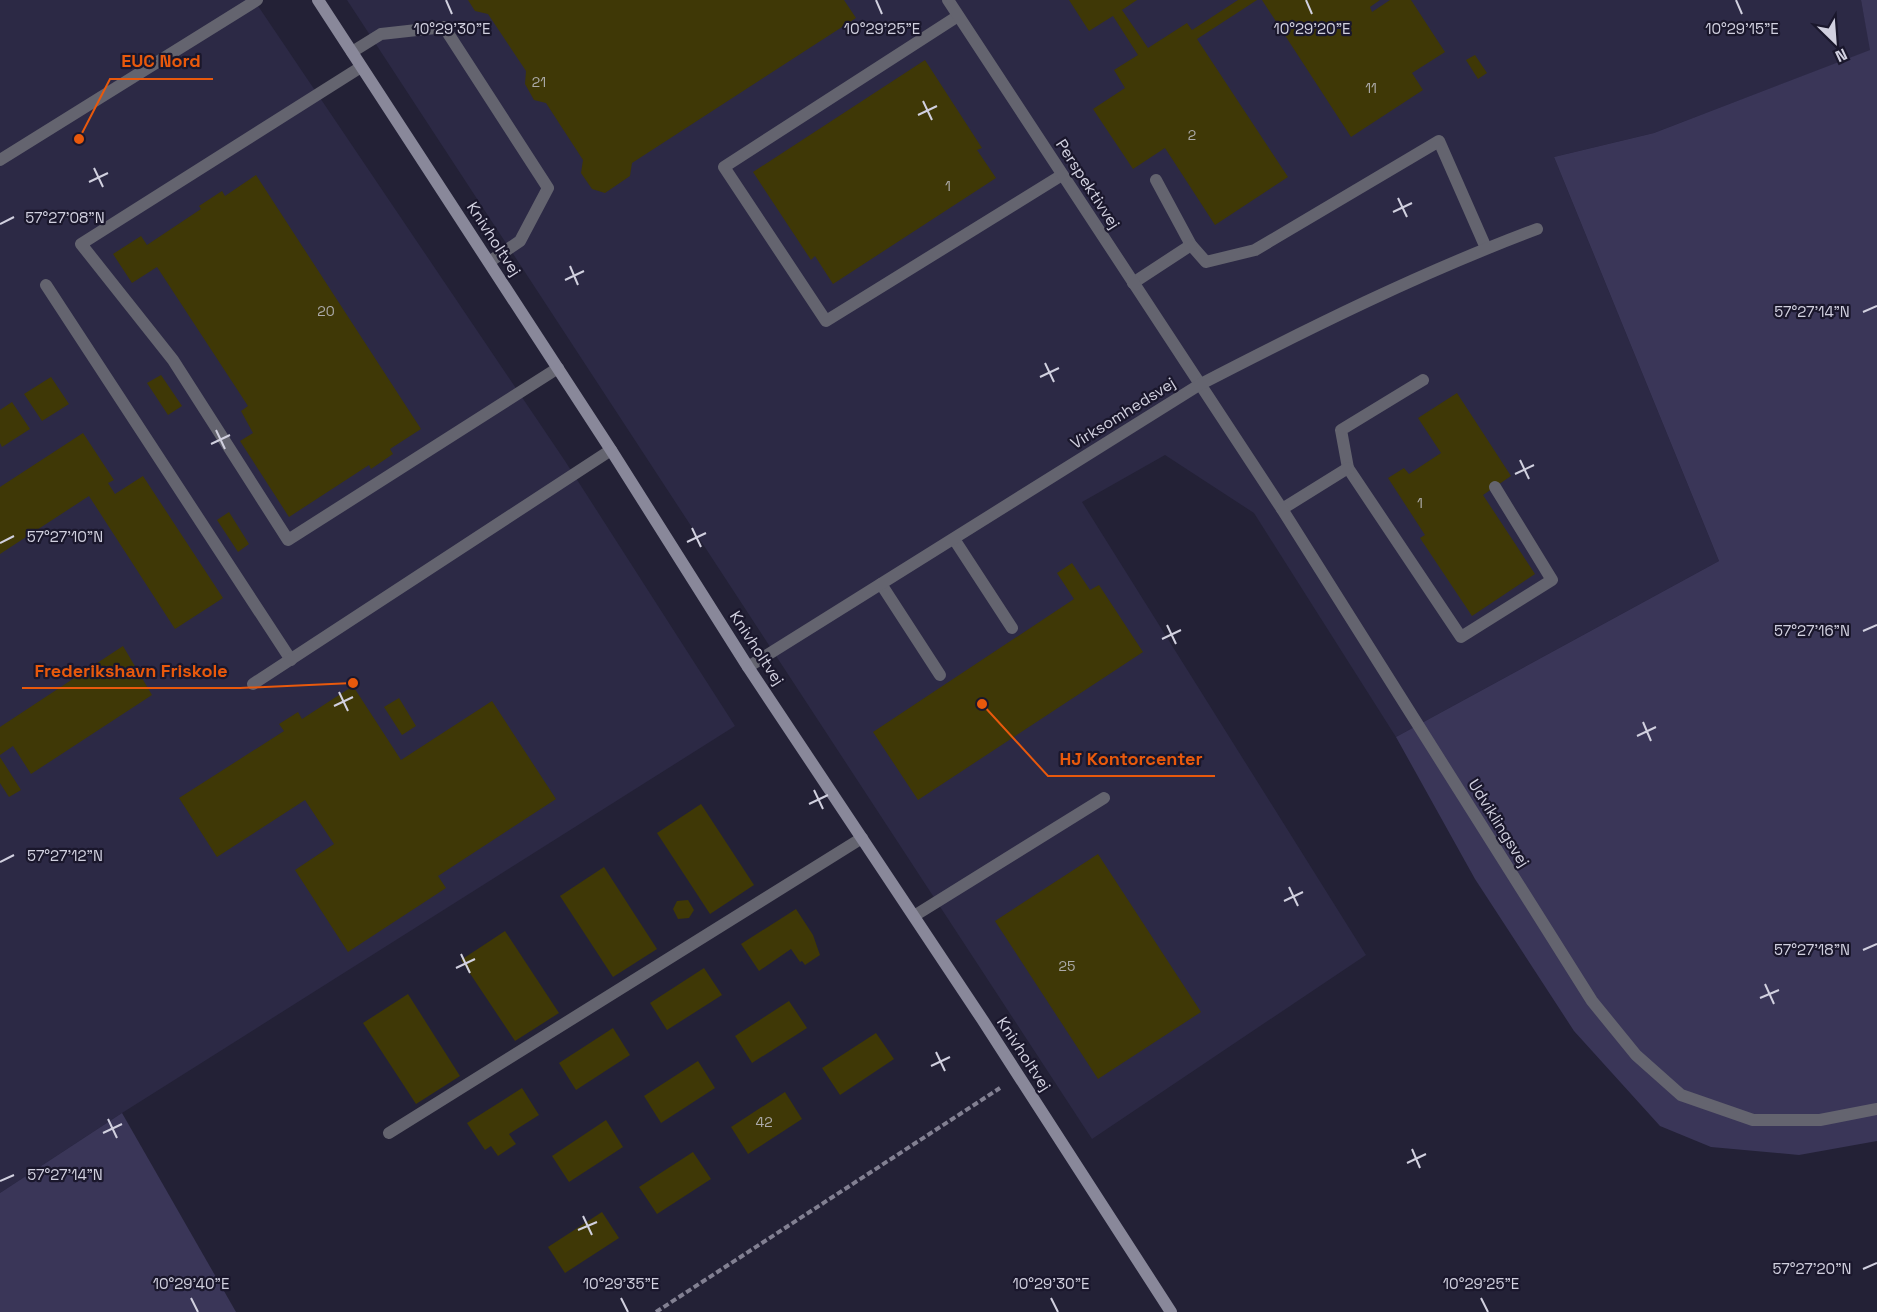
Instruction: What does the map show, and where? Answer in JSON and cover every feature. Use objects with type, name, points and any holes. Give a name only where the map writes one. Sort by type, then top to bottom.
[{"type":"street","points":[[0,160],[258,0]]},
{"type":"street","name":"Knivholtvej","points":[[318,0],[611,450],[748,667],[1019,1075],[1171,1312]]},
{"type":"street","name":"Perspektivvej","points":[[948,0],[1199,385]]},
{"type":"street","points":[[958,16],[724,167],[826,321],[1062,175]]},
{"type":"street","points":[[352,52],[381,34],[444,27],[548,188],[520,241],[489,262]]},
{"type":"street","points":[[361,67],[81,244],[173,360],[288,540],[558,368]]},
{"type":"street","points":[[1156,180],[1191,245],[1206,262],[1255,250],[1438,141],[1486,248]]},
{"type":"street","name":"Virksomhedsvej","points":[[748,667],[1199,385],[1266,350],[1486,248],[1537,229]]},
{"type":"street","points":[[1133,283],[1191,245]]},
{"type":"street","points":[[46,285],[291,660]]},
{"type":"street","points":[[1423,380],[1341,430],[1347,468],[1461,637],[1552,580],[1495,487]]},
{"type":"street","name":"Udviklingsvej","points":[[1199,385],[1282,510],[1592,1001],[1636,1055],[1681,1095],[1754,1120],[1820,1120],[1877,1109]]},
{"type":"street","points":[[253,684],[611,450]]},
{"type":"street","points":[[1282,510],[1347,468]]},
{"type":"street","points":[[954,539],[1012,628]]},
{"type":"street","points":[[881,584],[940,675]]},
{"type":"street","points":[[914,916],[1104,798]]},
{"type":"street","points":[[389,1133],[862,838]]},
{"type":"path","points":[[656,1312],[1019,1075]]},
{"type":"shaded area","points":[[0,0],[254,0],[565,461],[735,726],[122,1113],[0,1193]]},
{"type":"shaded area","points":[[347,0],[1861,0],[1871,50],[1654,133],[1554,157],[1719,561],[1396,737],[1254,513],[1165,455],[1082,502],[1366,955],[1092,1139]]},
{"type":"shaded area","points":[[1861,0],[1877,0],[1877,1141],[1799,1155],[1711,1147],[1660,1126],[1574,1031],[1475,879],[1396,737],[1719,561],[1554,157],[1654,133],[1870,50]]},
{"type":"shaded area","points":[[122,1113],[236,1312],[0,1312],[0,1193]]},
{"type":"building","points":[[468,0],[844,0],[856,18],[632,163],[630,176],[605,193],[592,189],[581,173],[583,160],[546,103],[534,100],[525,84],[526,71],[488,14],[475,11]]},
{"type":"building","points":[[1069,0],[1137,0],[1122,10],[1148,48],[1187,23],[1192,30],[1238,0],[1257,0],[1197,39],[1288,177],[1215,225],[1165,148],[1133,169],[1093,109],[1125,88],[1114,70],[1138,55],[1113,16],[1089,31]]},
{"type":"building","points":[[1262,0],[1380,0],[1370,7],[1372,12],[1390,0],[1411,0],[1445,52],[1412,73],[1423,90],[1351,137]]},
{"type":"building","points":[[1475,55],[1487,73],[1478,79],[1466,60]]},
{"type":"building","points":[[925,60],[982,148],[977,150],[996,178],[833,284],[815,256],[811,260],[753,172]]},
{"type":"building","points":[[256,175],[421,429],[390,449],[393,454],[371,469],[369,465],[289,517],[240,441],[253,433],[241,411],[248,406],[157,267],[132,283],[113,254],[141,236],[147,245],[201,209],[199,206],[222,191],[225,196]]},
{"type":"building","points":[[161,375],[182,406],[168,415],[147,383]]},
{"type":"building","points":[[51,377],[69,404],[42,421],[24,394]]},
{"type":"building","points":[[1457,393],[1511,476],[1483,495],[1535,574],[1472,616],[1420,538],[1425,535],[1388,478],[1404,468],[1409,474],[1441,453],[1418,418]]},
{"type":"building","points":[[12,402],[30,429],[2,447],[0,410]]},
{"type":"building","points":[[83,433],[114,480],[108,483],[115,494],[143,476],[223,598],[175,629],[89,496],[0,554],[0,487]]},
{"type":"building","points":[[229,512],[249,544],[238,552],[217,520]]},
{"type":"building","points":[[1072,563],[1090,590],[1099,585],[1143,652],[918,800],[873,732],[1074,599],[1057,573]]},
{"type":"building","points":[[123,646],[152,695],[31,774],[13,746],[0,755],[0,727]]},
{"type":"building","points":[[353,686],[401,760],[492,701],[556,799],[438,876],[446,888],[348,952],[295,870],[334,844],[305,800],[217,857],[179,798],[284,731],[279,724],[298,712],[302,719]]},
{"type":"building","points":[[399,698],[416,726],[402,735],[384,707]]},
{"type":"building","points":[[0,757],[21,790],[9,797],[0,783]]},
{"type":"building","points":[[701,804],[754,885],[710,914],[657,833]]},
{"type":"building","points":[[1098,854],[1201,1012],[1098,1079],[995,921]]},
{"type":"building","points":[[604,867],[657,949],[613,977],[560,896]]},
{"type":"building","points":[[688,900],[694,910],[689,918],[678,919],[673,909],[677,901]]},
{"type":"building","points":[[796,909],[813,935],[820,955],[805,965],[791,949],[759,971],[741,944]]},
{"type":"building","points":[[505,931],[559,1013],[515,1041],[461,960]]},
{"type":"building","points":[[704,968],[722,995],[667,1030],[650,1003]]},
{"type":"building","points":[[408,994],[460,1076],[416,1104],[363,1023]]},
{"type":"building","points":[[789,1001],[807,1028],[752,1063],[735,1036]]},
{"type":"building","points":[[613,1028],[630,1055],[576,1090],[559,1063]]},
{"type":"building","points":[[876,1033],[894,1059],[840,1095],[822,1068]]},
{"type":"building","points":[[698,1061],[715,1088],[661,1123],[644,1096]]},
{"type":"building","points":[[522,1088],[539,1115],[509,1134],[516,1144],[498,1156],[491,1146],[485,1150],[467,1123]]},
{"type":"building","points":[[785,1092],[802,1119],[748,1154],[731,1127]]},
{"type":"building","points":[[606,1120],[623,1147],[569,1182],[552,1156]]},
{"type":"building","points":[[693,1152],[711,1179],[657,1214],[639,1187]]},
{"type":"building","points":[[602,1212],[619,1238],[565,1273],[548,1247]]},
{"type":"place","name":"EUC Nord","points":[[79,139]]},
{"type":"place","name":"Frederikshavn Friskole","points":[[353,683]]},
{"type":"place","name":"HJ Kontorcenter","points":[[982,704]]}]
